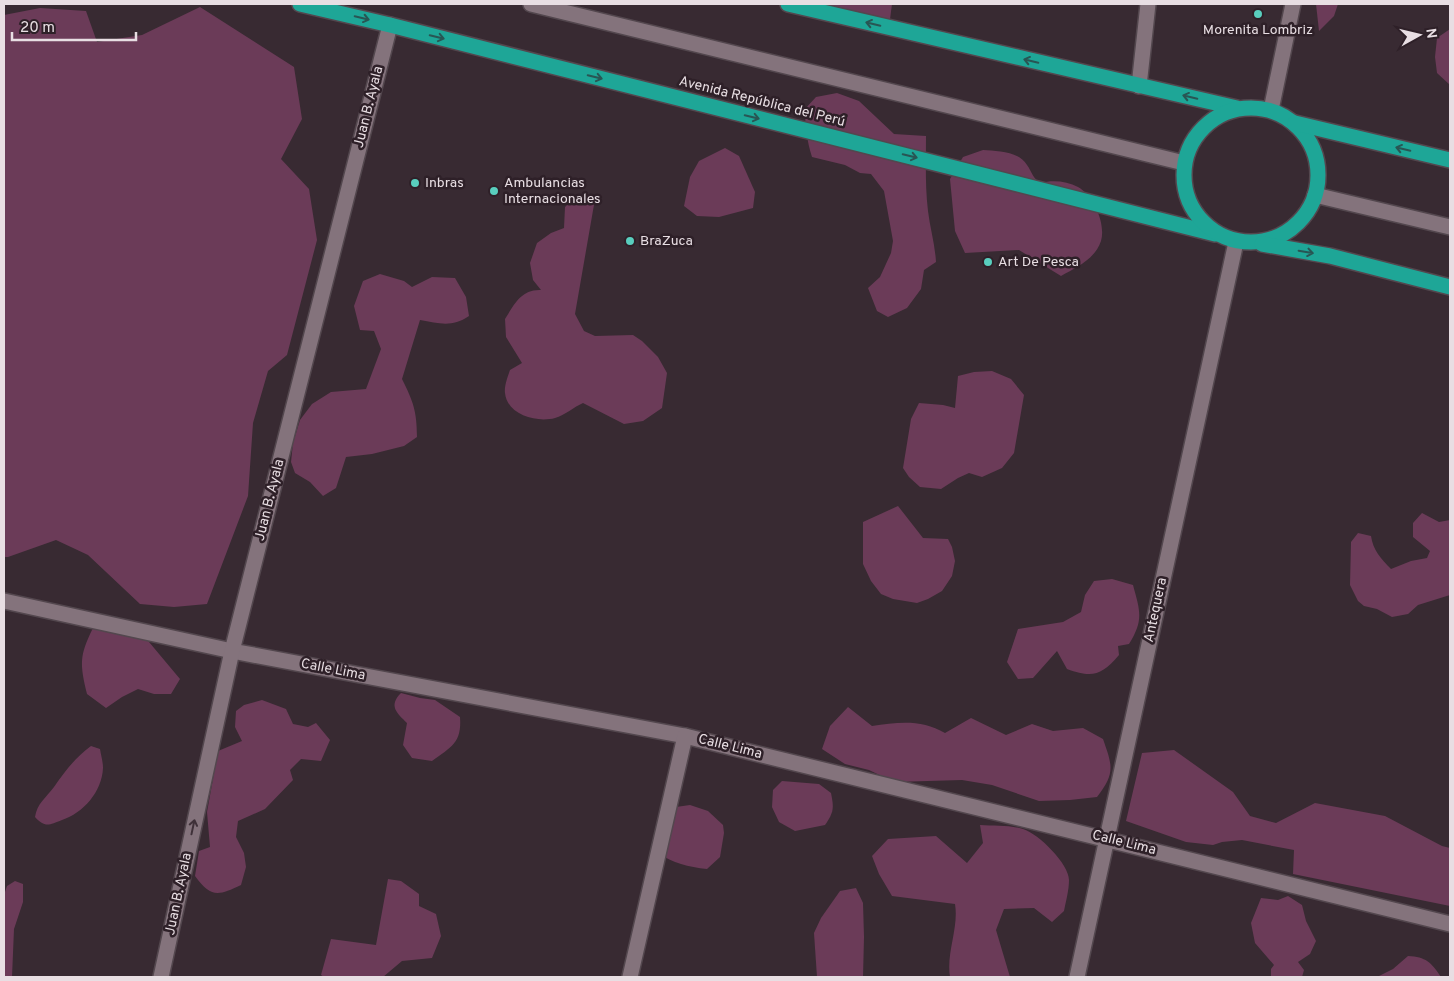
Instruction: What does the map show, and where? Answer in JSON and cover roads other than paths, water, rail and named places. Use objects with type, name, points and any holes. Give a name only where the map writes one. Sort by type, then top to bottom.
[{"type":"highway","name":"Avenida República del Perú","points":[[300,4],[390,25],[1215,234]]},
{"type":"highway","points":[[788,4],[1237,108],[1254,107],[1271,110],[1294,123],[1450,160]]},
{"type":"highway","points":[[1237,108],[1218,115],[1202,128],[1190,144],[1184,163],[1184,184],[1189,203],[1200,220],[1215,234],[1236,242],[1258,243],[1330,256],[1450,287]]},
{"type":"highway","points":[[1258,243],[1280,237],[1298,224],[1312,206],[1318,184],[1317,162],[1309,140],[1294,123]]},
{"type":"street","points":[[531,4],[1184,163]]},
{"type":"street","points":[[1139,86],[1148,4]]},
{"type":"street","points":[[1271,110],[1293,4]]},
{"type":"street","name":"Juan B. Ayala","points":[[161,977],[232,651],[390,25]]},
{"type":"street","points":[[1315,195],[1450,227]]},
{"type":"street","name":"Antequera","points":[[1077,977],[1236,242]]},
{"type":"street","name":"Calle Lima","points":[[4,601],[232,651],[685,736],[1450,924]]},
{"type":"street","points":[[630,977],[685,736]]},
{"type":"place","name":"Morenita Lombriz","points":[[1258,14]]},
{"type":"place","name":"Inbras","points":[[415,183]]},
{"type":"place","name":"Ambulancias Internacionales","points":[[494,191]]},
{"type":"place","name":"BraZuca","points":[[630,241]]},
{"type":"place","name":"Art De Pesca","points":[[988,262]]}]
